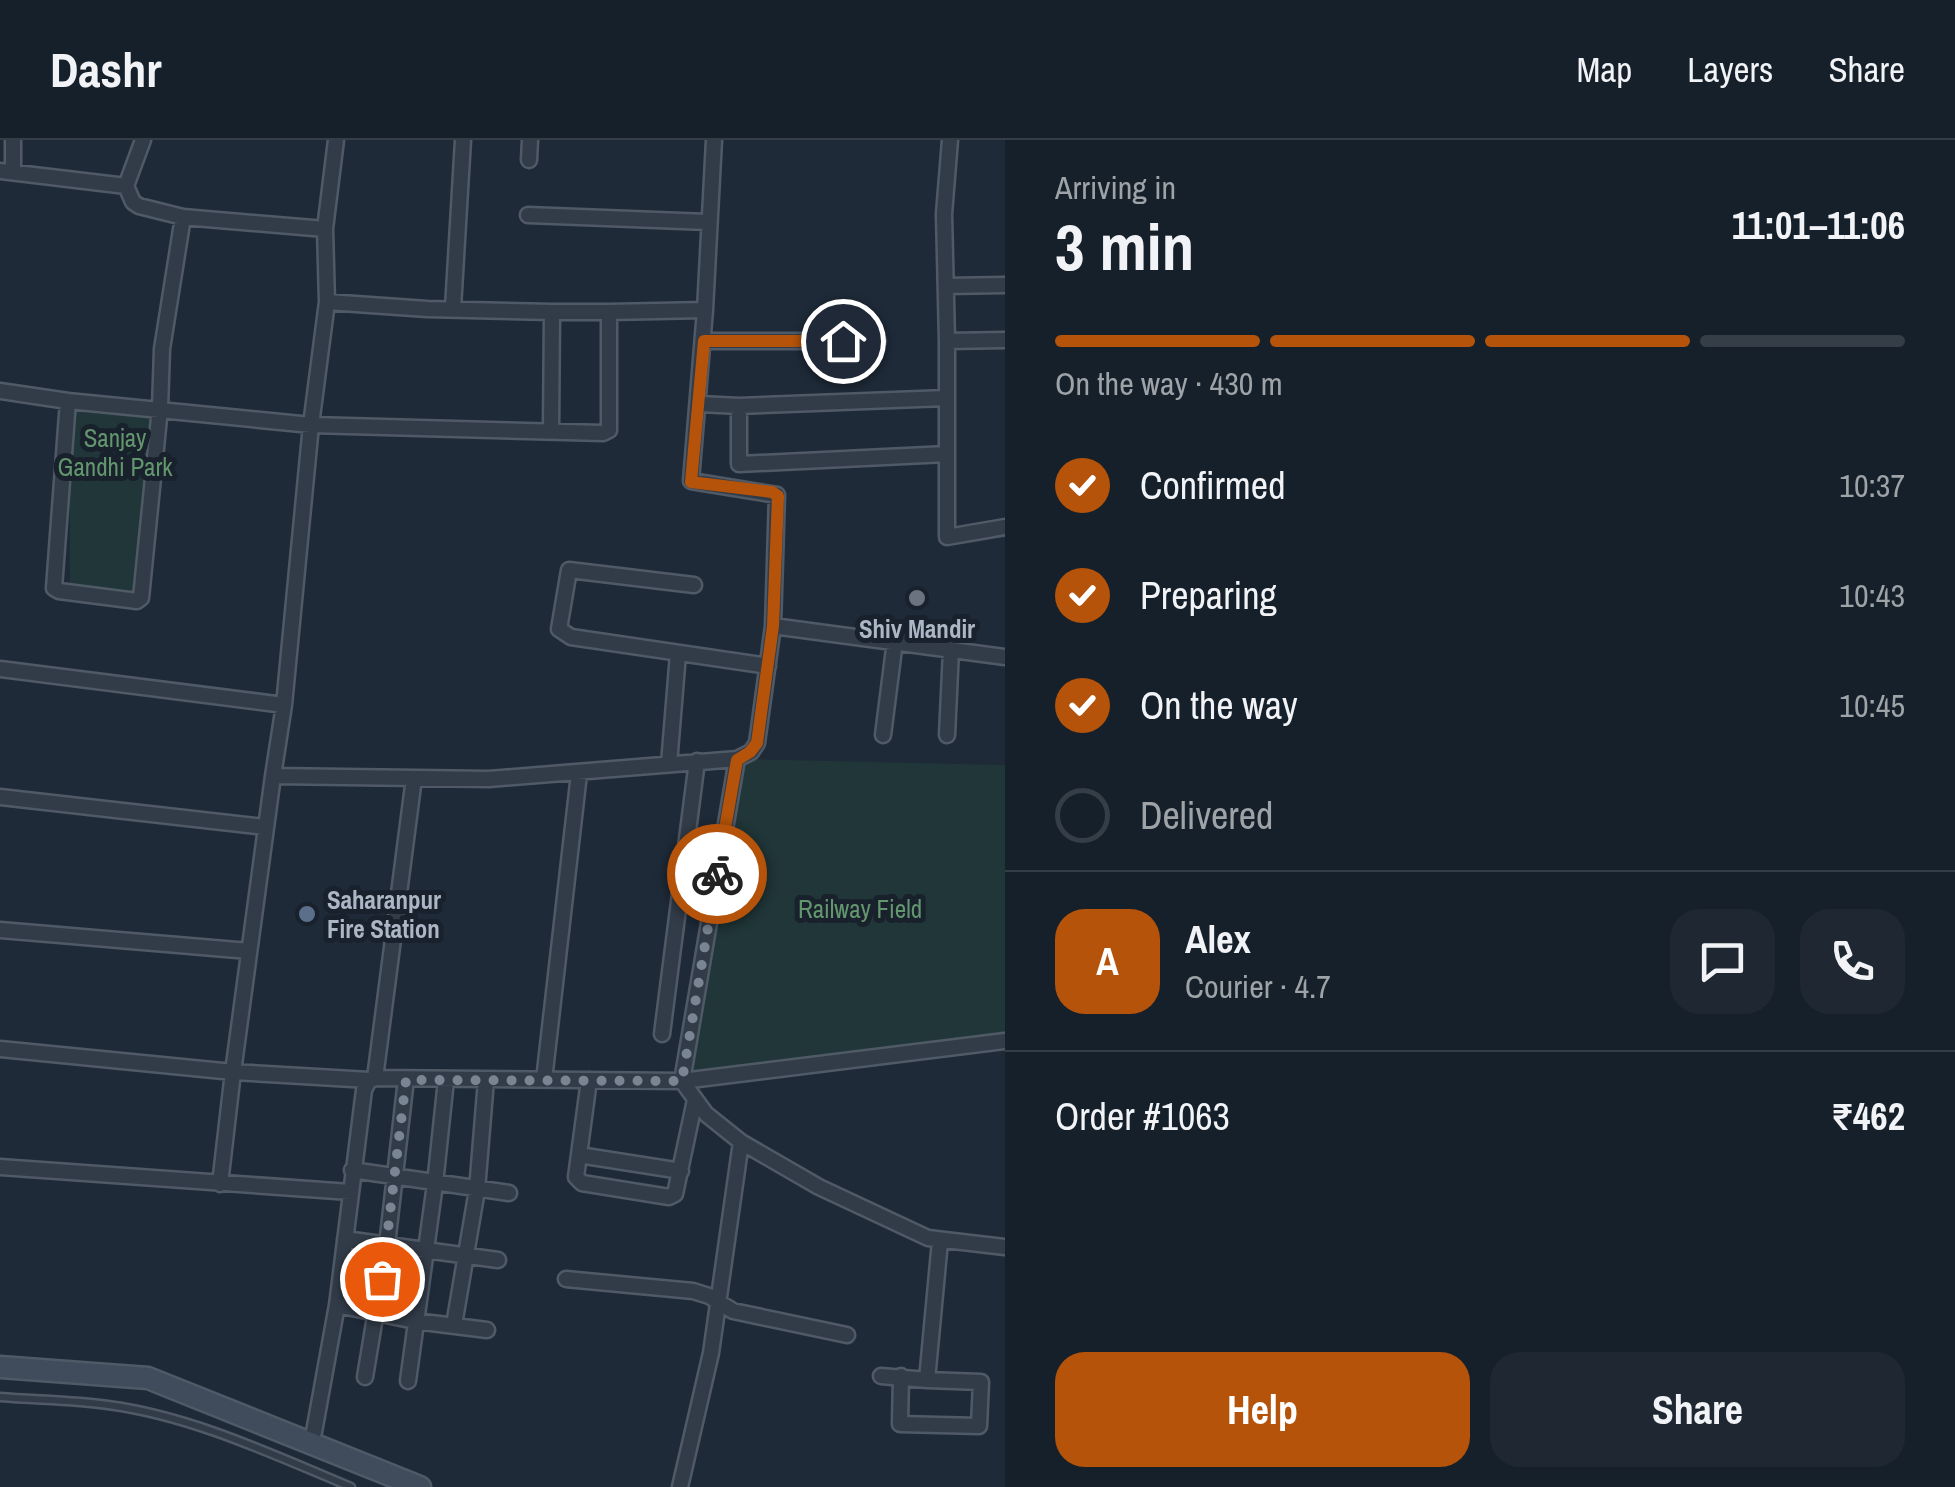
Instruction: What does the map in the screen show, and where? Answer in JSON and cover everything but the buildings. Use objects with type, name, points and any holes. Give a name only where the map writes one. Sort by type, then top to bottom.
[{"type":"street","points":[[12,140],[6,171],[126,186]]},
{"type":"street","points":[[143,140],[126,186],[138,206],[184,217],[325,228]]},
{"type":"street","points":[[220,1184],[284,704],[327,302],[325,228],[336,140]]},
{"type":"street","points":[[453,308],[463,140]]},
{"type":"street","points":[[529,160],[530,140]]},
{"type":"street","points":[[273,776],[490,779],[578,774],[737,760],[757,743],[773,626],[778,496],[691,482],[700,404],[714,140]]},
{"type":"street","points":[[950,140],[944,214],[948,342],[946,537],[1005,528]]},
{"type":"street","points":[[528,215],[708,222]]},
{"type":"street","points":[[68,402],[54,588],[134,601],[141,598],[162,349],[184,217]]},
{"type":"street","points":[[946,286],[1005,284]]},
{"type":"street","points":[[327,302],[552,312],[706,310]]},
{"type":"street","points":[[551,431],[552,312]]},
{"type":"street","points":[[0,391],[68,402],[311,425],[603,432],[608,430],[610,312]]},
{"type":"street","points":[[948,342],[1005,340]]},
{"type":"street","points":[[704,341],[878,342]]},
{"type":"street","points":[[700,404],[946,398]]},
{"type":"street","points":[[739,406],[739,464],[947,454]]},
{"type":"street","points":[[694,585],[573,569],[566,574],[559,627],[562,634],[768,666]]},
{"type":"street","points":[[773,626],[1005,657]]},
{"type":"street","points":[[883,735],[895,641]]},
{"type":"street","points":[[947,735],[952,650]]},
{"type":"street","points":[[669,764],[678,654]]},
{"type":"street","points":[[0,669],[284,704]]},
{"type":"street","points":[[737,760],[682,1081],[706,1114],[741,1142],[819,1188],[940,1241],[1005,1247]]},
{"type":"street","points":[[662,1034],[698,762]]},
{"type":"street","points":[[544,1080],[578,774]]},
{"type":"street","points":[[308,1442],[314,1432],[337,1304],[352,1170],[364,1090],[372,1079],[414,778]]},
{"type":"street","points":[[0,798],[265,827]]},
{"type":"street","points":[[0,930],[249,952]]},
{"type":"street","points":[[0,1049],[232,1072],[372,1079],[682,1081],[1005,1041]]},
{"type":"street","points":[[366,1377],[396,1179],[406,1080]]},
{"type":"street","points":[[408,1381],[446,1080]]},
{"type":"street","points":[[454,1325],[477,1190],[486,1080]]},
{"type":"street","points":[[589,1080],[577,1180],[598,1186],[672,1196],[678,1190],[696,1100]]},
{"type":"street","points":[[680,1487],[719,1303],[741,1142]]},
{"type":"street","points":[[579,1155],[682,1171]]},
{"type":"street","points":[[0,1168],[350,1192]]},
{"type":"street","points":[[352,1170],[509,1194]]},
{"type":"street","points":[[345,1239],[498,1260]]},
{"type":"street","points":[[926,1380],[940,1241]]},
{"type":"street","points":[[566,1279],[693,1291],[709,1296],[733,1312],[847,1335]]},
{"type":"street","points":[[337,1304],[416,1321],[487,1330]]},
{"type":"street","points":[[0,1368],[148,1378],[420,1487]]},
{"type":"street","points":[[881,1376],[901,1376],[926,1380],[981,1382],[979,1426],[900,1424],[901,1376]]},
{"type":"lane","points":[[0,1397],[110,1405],[159,1416],[221,1435],[351,1487]]},
{"type":"green space","name":"Sanjay Gandhi Park","points":[[70,401],[167,403],[141,595],[70,590]]},
{"type":"green space","name":"Railway Field","points":[[737,759],[1005,765],[1005,1040],[682,1081]]},
{"type":"way so far","points":[[382,1279],[406,1080],[682,1081],[717,874]]},
{"type":"place","name":"Shiv Mandir","points":[[917,598]]},
{"type":"place","name":"Saharanpur Fire Station","points":[[307,914]]},
{"type":"route","points":[[717,874],[737,760],[757,743],[773,626],[778,496],[691,482],[704,341],[843,341]]}]
